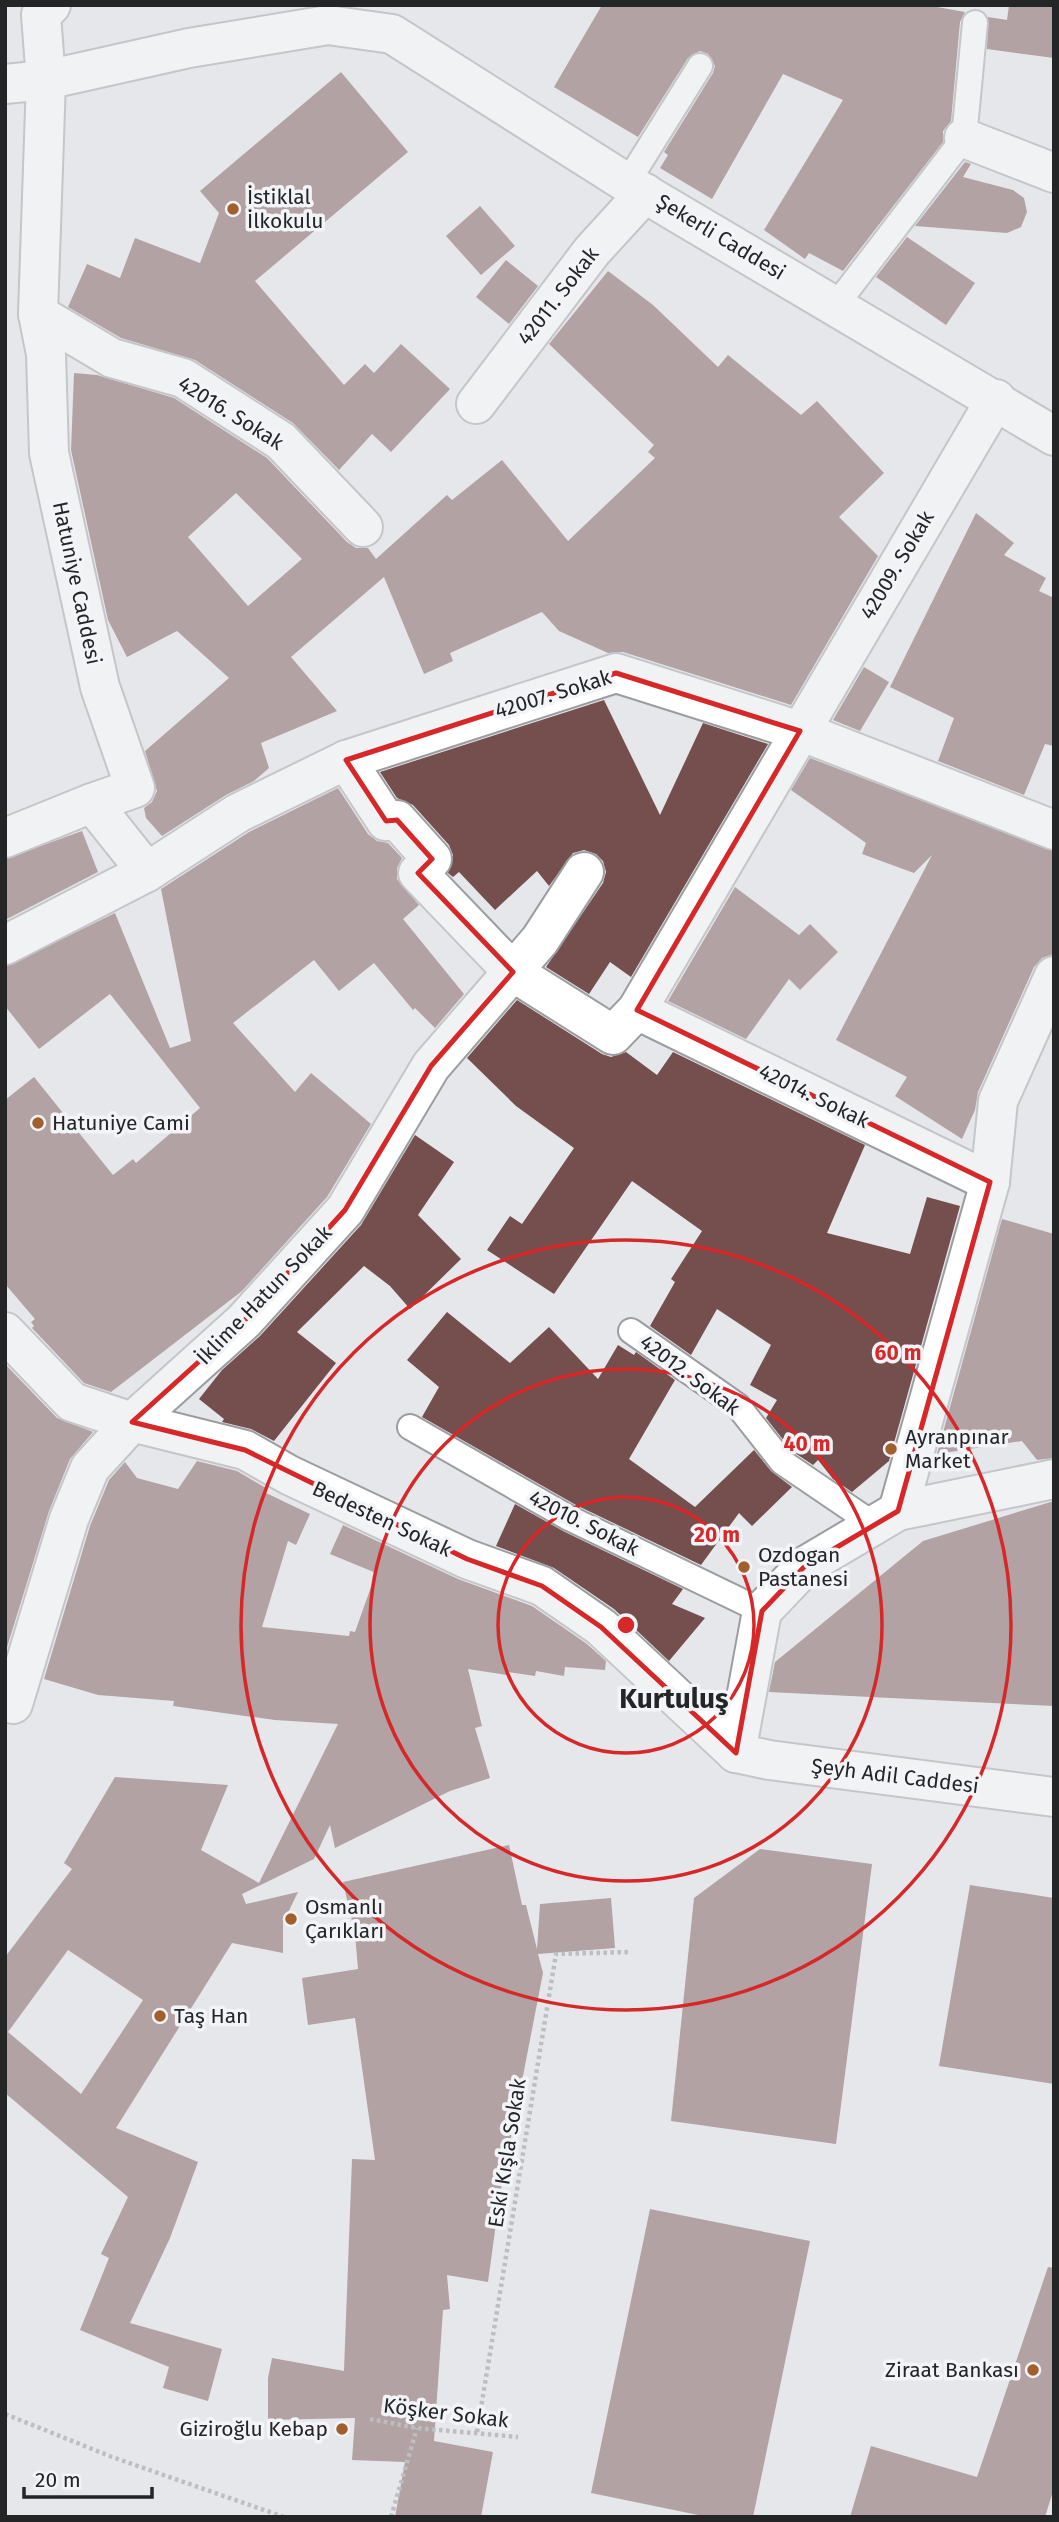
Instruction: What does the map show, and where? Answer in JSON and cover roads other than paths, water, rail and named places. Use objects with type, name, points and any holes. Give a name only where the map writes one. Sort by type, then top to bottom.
[{"type":"street","name":"Hatuniye Caddesi","points":[[39,8],[46,80],[38,314],[46,354],[49,453],[100,687],[135,788],[92,803]]},
{"type":"street","points":[[5,83],[46,80],[189,48],[328,25],[392,20]]},
{"type":"street","name":"Şekerli Caddesi","points":[[392,20],[636,188],[996,399],[1054,436]]},
{"type":"street","points":[[964,138],[1054,173]]},
{"type":"street","name":"42011. Sokak","points":[[476,404],[592,251],[636,188]]},
{"type":"street","name":"42016. Sokak","points":[[38,314],[112,358],[183,378],[281,441],[363,527]]},
{"type":"street","name":"42009. Sokak","points":[[625,1022],[996,399]]},
{"type":"street","name":"42007. Sokak","points":[[147,872],[238,813],[346,760],[616,673],[800,732],[1054,830]]},
{"type":"street","points":[[346,760],[386,821],[397,820],[432,859],[418,873],[513,972],[625,1022]]},
{"type":"street","points":[[5,838],[92,803],[147,872],[5,945]]},
{"type":"street","name":"İklime Hatun Sokak","points":[[13,1704],[69,1519],[90,1468],[132,1422],[244,1321],[345,1210],[431,1066],[540,940],[584,872]]},
{"type":"street","points":[[887,1519],[990,1182],[998,1101],[1054,976]]},
{"type":"street","name":"42014. Sokak","points":[[625,1022],[990,1182]]},
{"type":"street","name":"Bedesten Sokak","points":[[5,1332],[72,1402],[132,1422],[245,1450],[289,1475],[467,1559],[542,1586],[601,1627],[736,1753]]},
{"type":"street","points":[[736,1753],[762,1611],[805,1566],[887,1519],[1054,1479]]},
{"type":"street","name":"Şeyh Adil Caddesi","points":[[736,1753],[769,1760],[1054,1797]]},
{"type":"lane","points":[[836,305],[964,138],[975,23]]},
{"type":"lane","points":[[636,188],[700,66]]},
{"type":"lane","name":"42012. Sokak","points":[[631,1331],[738,1406],[782,1462],[887,1519]]},
{"type":"lane","name":"42010. Sokak","points":[[410,1427],[569,1518],[762,1611]]},
{"type":"place","name":"İstiklal İlkokulu","points":[[233,209]]},
{"type":"place","name":"Hatuniye Cami","points":[[38,1123]]},
{"type":"place","name":"Ayranpınar Market","points":[[891,1449]]},
{"type":"place","name":"Ozdogan Pastanesi","points":[[744,1567]]},
{"type":"place","name":"Osmanlı Çarıkları","points":[[291,1919]]},
{"type":"place","name":"Taş Han","points":[[160,2016]]},
{"type":"place","name":"Ziraat Bankası","points":[[1033,2370]]},
{"type":"place","name":"Giziroğlu Kebap","points":[[342,2429]]},
{"type":"district","name":"Kurtuluş","points":[[674,1698]]}]
